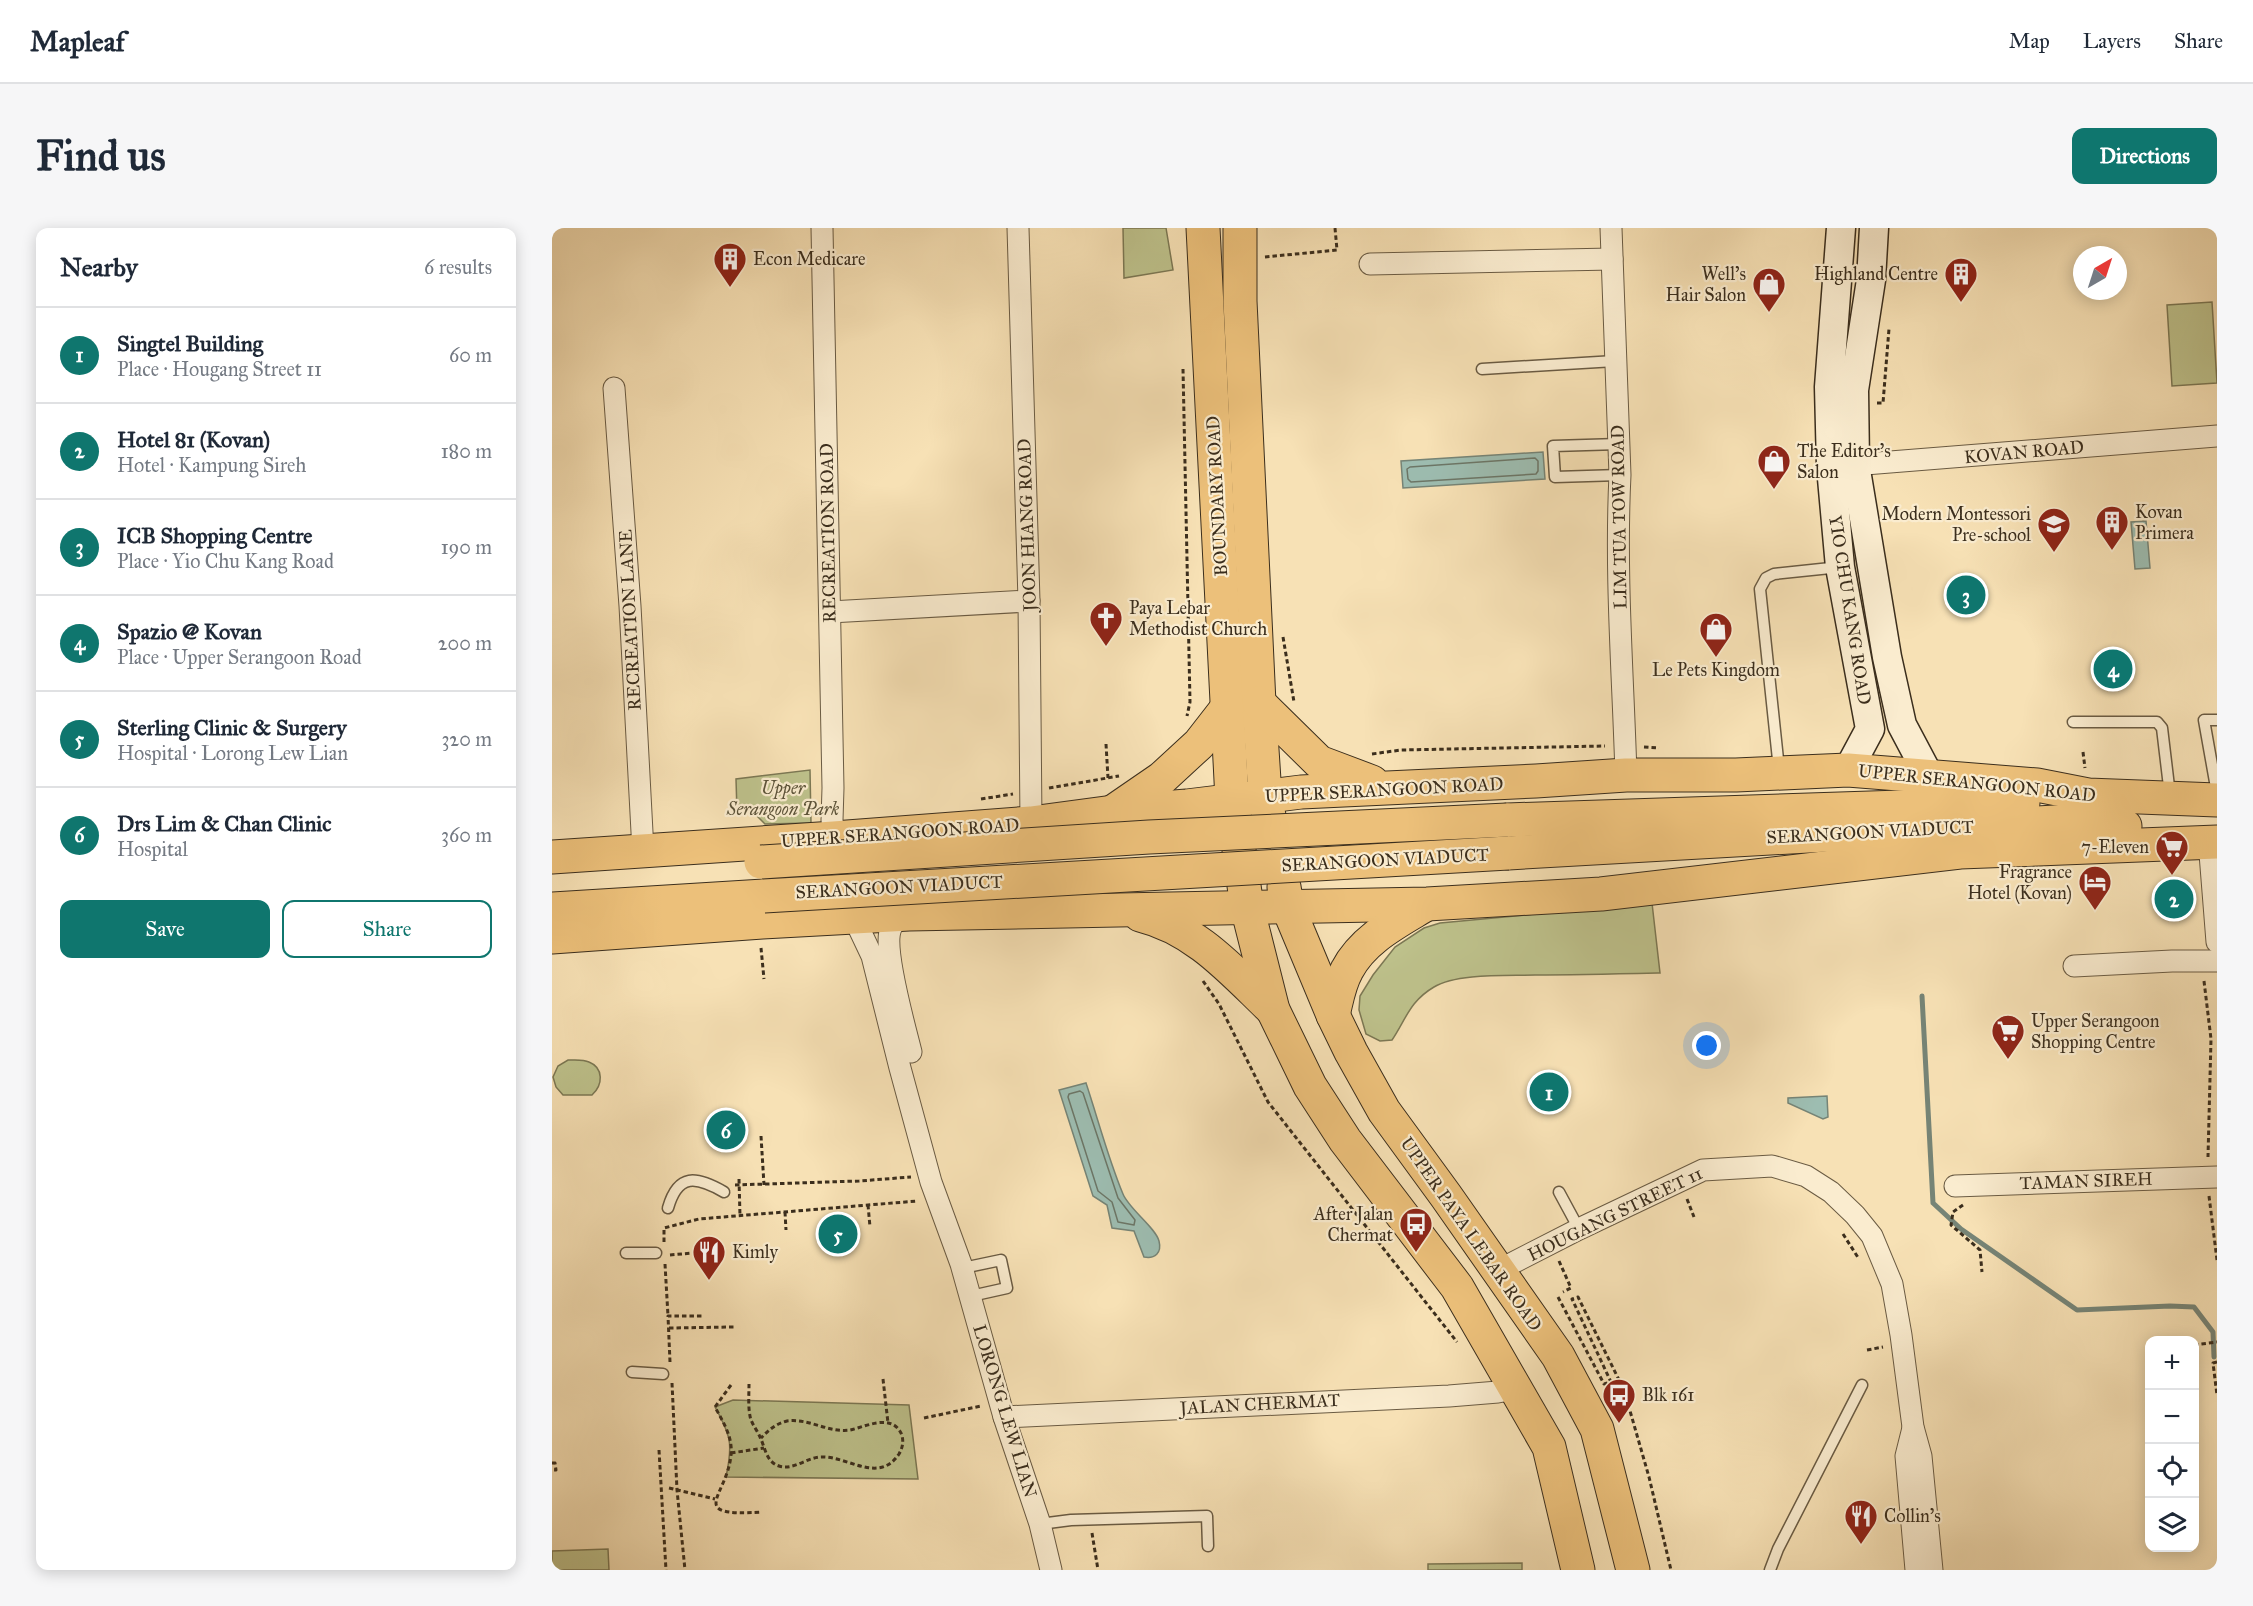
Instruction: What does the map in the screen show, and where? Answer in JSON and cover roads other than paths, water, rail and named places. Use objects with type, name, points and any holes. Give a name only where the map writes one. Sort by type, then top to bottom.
[{"type":"main road","name":"BOUNDARY ROAD","points":[[1203,228],[1232,800],[1247,907]]},
{"type":"main road","name":"BOUNDARY ROAD","points":[[1240,228],[1240,301],[1265,796],[1287,905]]},
{"type":"main road","name":"YIO CHU KANG ROAD","points":[[1841,228],[1830,387],[1843,466],[1902,725],[1929,776]]},
{"type":"main road","name":"YIO CHU KANG ROAD","points":[[1848,770],[1870,729],[1840,567],[1843,466],[1871,280],[1874,228]]},
{"type":"main road","points":[[1259,703],[1319,762],[1385,787]]},
{"type":"main road","points":[[1113,812],[1162,778],[1199,744],[1227,708]]},
{"type":"main road","points":[[1870,729],[1881,740],[1888,741],[1896,737],[1902,725]]},
{"type":"main road","name":"UPPER SERANGOON ROAD","points":[[552,857],[834,838],[1031,807],[1113,812],[1265,796],[1385,787],[1525,782],[1626,760],[1779,773],[1848,770],[2037,785],[2088,795],[2217,800]]},
{"type":"main road","name":"SERANGOON VIADUCT","points":[[552,880],[772,861],[1149,837],[1507,819],[2046,802],[2088,795]]},
{"type":"main road","name":"SERANGOON VIADUCT","points":[[552,909],[1105,875],[2055,822],[2214,838]]},
{"type":"main road","points":[[552,938],[762,922],[909,914],[1427,904],[1601,894],[1960,852],[2214,838]]},
{"type":"main road","points":[[1333,1014],[1339,988],[1347,969],[1359,952],[1392,925],[1427,904]]},
{"type":"main road","name":"UPPER PAYA LEBAR ROAD","points":[[1287,905],[1333,1014],[1384,1112],[1446,1196],[1557,1356],[1598,1429],[1633,1570]]},
{"type":"main road","points":[[1247,907],[1274,1010],[1310,1086],[1345,1140],[1457,1287],[1550,1447],[1578,1570]]},
{"type":"main road","points":[[1115,909],[1160,920],[1188,934],[1218,957],[1274,1010]]},
{"type":"street","name":"RECREATION ROAD","points":[[822,228],[834,838]]},
{"type":"street","name":"JOON HIANG ROAD","points":[[1018,228],[1029,601],[1031,807]]},
{"type":"street","name":"LIM TUA TOW ROAD","points":[[1611,228],[1620,475],[1619,565],[1626,760]]},
{"type":"street","points":[[1370,264],[1612,259]]},
{"type":"street","name":"RECREATION LANE","points":[[614,388],[630,606],[643,851]]},
{"type":"street","name":"KOVAN ROAD","points":[[1843,466],[2217,436]]},
{"type":"street","points":[[830,612],[1029,601]]},
{"type":"street","points":[[2214,838],[2217,942]]},
{"type":"street","name":"LORONG LEW LIAN","points":[[909,914],[895,922],[890,929],[889,953],[920,1090],[959,1227],[960,1261]]},
{"type":"street","name":"LORONG LEW LIAN","points":[[854,918],[872,956],[900,1068],[927,1197],[960,1261],[971,1296],[998,1410],[1040,1524],[1052,1570]]},
{"type":"street","points":[[2074,966],[2210,961]]},
{"type":"street","name":"LORONG LEW LIAN","points":[[920,1090],[925,1126],[938,1177],[938,1191],[927,1197]]},
{"type":"street","name":"HOUGANG STREET 11","points":[[1497,1271],[1702,1170],[1772,1166],[1806,1176],[1831,1192],[1855,1215],[1872,1236],[1892,1284],[1913,1427],[1921,1456],[1932,1570]]},
{"type":"street","name":"TAMAN SIREH","points":[[1960,1195],[2212,1177]]},
{"type":"street","name":"JALAN CHERMAT","points":[[998,1410],[1449,1396],[1515,1389]]},
{"type":"street","name":"HOUGANG STREET 11","points":[[1913,1427],[1906,1456],[1916,1570]]},
{"type":"lane","points":[[1482,369],[1615,361]]},
{"type":"lane","points":[[1619,444],[1553,446],[1555,477],[1620,475]]},
{"type":"lane","points":[[1779,773],[1760,589],[1766,578],[1774,574],[1840,567]]},
{"type":"lane","points":[[2217,720],[2204,720],[2217,793]]},
{"type":"lane","points":[[2073,722],[2157,722],[2163,728],[2171,798]]},
{"type":"lane","points":[[668,1208],[672,1193],[681,1183],[696,1180],[727,1189]]},
{"type":"lane","points":[[1559,1192],[1579,1229]]},
{"type":"lane","points":[[626,1253],[660,1254]]},
{"type":"lane","points":[[960,1261],[1001,1260],[1007,1288],[971,1296]]},
{"type":"lane","points":[[632,1372],[667,1374]]},
{"type":"lane","points":[[1770,1570],[1778,1549],[1862,1385]]},
{"type":"lane","points":[[1040,1524],[1207,1516],[1208,1546]]},
{"type":"water","points":[[1543,452],[1545,479],[1403,488],[1401,461]]},
{"type":"water","points":[[2146,521],[2150,568],[2135,569],[2131,522]]},
{"type":"water","points":[[1086,1083],[1123,1194],[1153,1230],[1159,1241],[1158,1252],[1154,1256],[1144,1257],[1134,1231],[1112,1228],[1107,1205],[1093,1196],[1059,1090]]},
{"type":"water","points":[[1827,1096],[1828,1117],[1823,1119],[1788,1103],[1788,1098]]},
{"type":"waterway","points":[[1922,996],[1933,1203],[1961,1229],[2077,1310],[2194,1307],[2213,1332],[2214,1357]]},
{"type":"place","name":"Econ Medicare","points":[[730,288]]},
{"type":"place","name":"Highland Centre","points":[[1961,303]]},
{"type":"place","name":"Well's Hair Salon","points":[[1769,313]]},
{"type":"place","name":"The Editor's Salon","points":[[1774,490]]},
{"type":"place","name":"Kovan Primera","points":[[2112,551]]},
{"type":"place","name":"Modern Montessori Pre-school","points":[[2054,553]]},
{"type":"place","name":"ICB Shopping Centre","points":[[1966,595]]},
{"type":"place","name":"Paya Lebar Methodist Church","points":[[1106,647]]},
{"type":"place","name":"Le Pets Kingdom","points":[[1716,658]]},
{"type":"place","name":"Spazio @ Kovan","points":[[2113,669]]},
{"type":"place","name":"7-Eleven","points":[[2172,876]]},
{"type":"place","name":"Hotel 81 (Kovan)","points":[[2174,899]]},
{"type":"place","name":"Fragrance Hotel (Kovan)","points":[[2095,911]]},
{"type":"place","name":"Upper Serangoon Shopping Centre","points":[[2008,1060]]},
{"type":"place","name":"Singtel Building","points":[[1549,1092]]},
{"type":"place","name":"Drs Lim & Chan Clinic","points":[[726,1130]]},
{"type":"place","name":"Sterling Clinic & Surgery","points":[[838,1234]]},
{"type":"place","name":"After Jalan Chermat","points":[[1416,1253]]},
{"type":"place","name":"Kimly","points":[[709,1281]]},
{"type":"place","name":"Blk 161","points":[[1619,1424]]},
{"type":"place","name":"Collin's","points":[[1861,1545]]},
{"type":"park label","name":"Upper Serangoon Park","points":[[783,798]]}]
